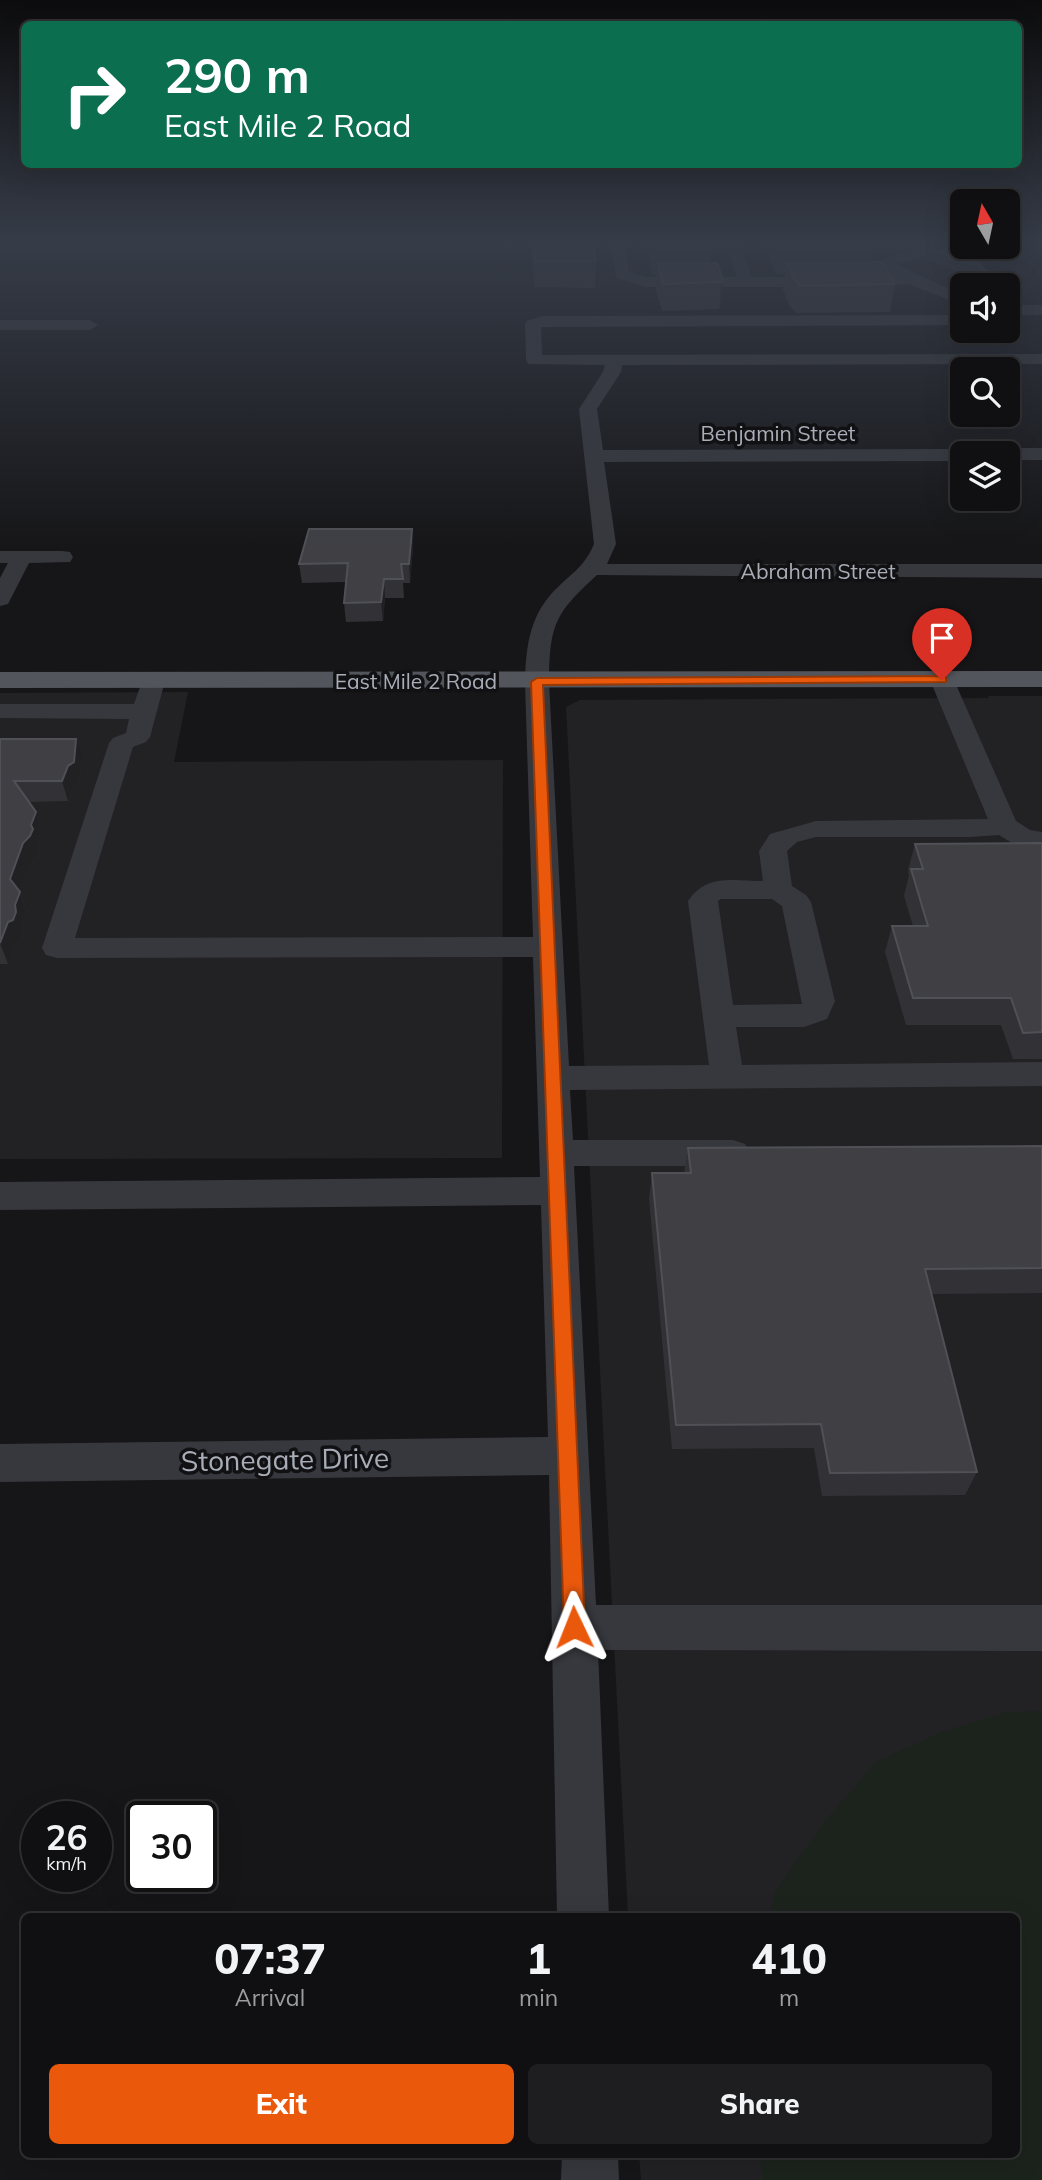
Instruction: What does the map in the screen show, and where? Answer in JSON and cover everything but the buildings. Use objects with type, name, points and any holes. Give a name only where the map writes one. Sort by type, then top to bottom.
[{"type":"main road","name":"East Mile 2 Road","points":[[0,680],[537,682],[1042,679]]},
{"type":"street","points":[[534,346],[534,360],[1042,359]]},
{"type":"street","points":[[583,1913],[569,1456],[537,682],[538,643],[544,620],[564,593],[595,566],[605,544],[588,410],[612,372],[614,360]]},
{"type":"street","points":[[1020,454],[1042,454]]},
{"type":"street","name":"Benjamin Street","points":[[593,456],[950,455]]},
{"type":"street","points":[[0,556],[62,557]]},
{"type":"street","points":[[0,599],[22,557]]},
{"type":"street","name":"Abraham Street","points":[[595,566],[605,571],[1042,571]]},
{"type":"street","points":[[942,680],[1004,826],[1022,837],[1042,840]]},
{"type":"street","points":[[153,681],[137,737],[122,743],[57,948],[548,947]]},
{"type":"street","points":[[0,712],[144,712]]},
{"type":"street","points":[[778,890],[773,851],[780,840],[797,833],[830,829],[970,829],[1004,826]]},
{"type":"street","points":[[719,1016],[804,1016],[818,1008],[796,902],[787,894],[778,890],[715,890],[704,897],[719,1016],[727,1077]]},
{"type":"street","points":[[554,1078],[1042,1074]]},
{"type":"street","points":[[557,1153],[758,1153]]},
{"type":"street","points":[[0,1196],[558,1191]]},
{"type":"street","name":"Stonegate Drive","points":[[0,1463],[569,1456]]},
{"type":"street","points":[[574,1627],[1042,1628]]},
{"type":"street","points":[[590,2158],[590,2180]]},
{"type":"shaded area","points":[[188,692],[174,762],[503,760],[502,1158],[0,1159],[0,693]]},
{"type":"shaded area","points":[[988,696],[1042,696],[1042,2180],[641,2180],[639,2158],[1020,2158],[1020,1913],[628,1913],[566,707],[580,700],[989,698]]},
{"type":"shaded area","points":[[1042,1711],[1042,2180],[763,2180],[760,2158],[1020,2158],[1020,1913],[770,1913],[776,1890],[825,1821],[877,1761],[945,1731],[1007,1712]]},
{"type":"route","points":[[574,1627],[537,682],[942,680]]}]
